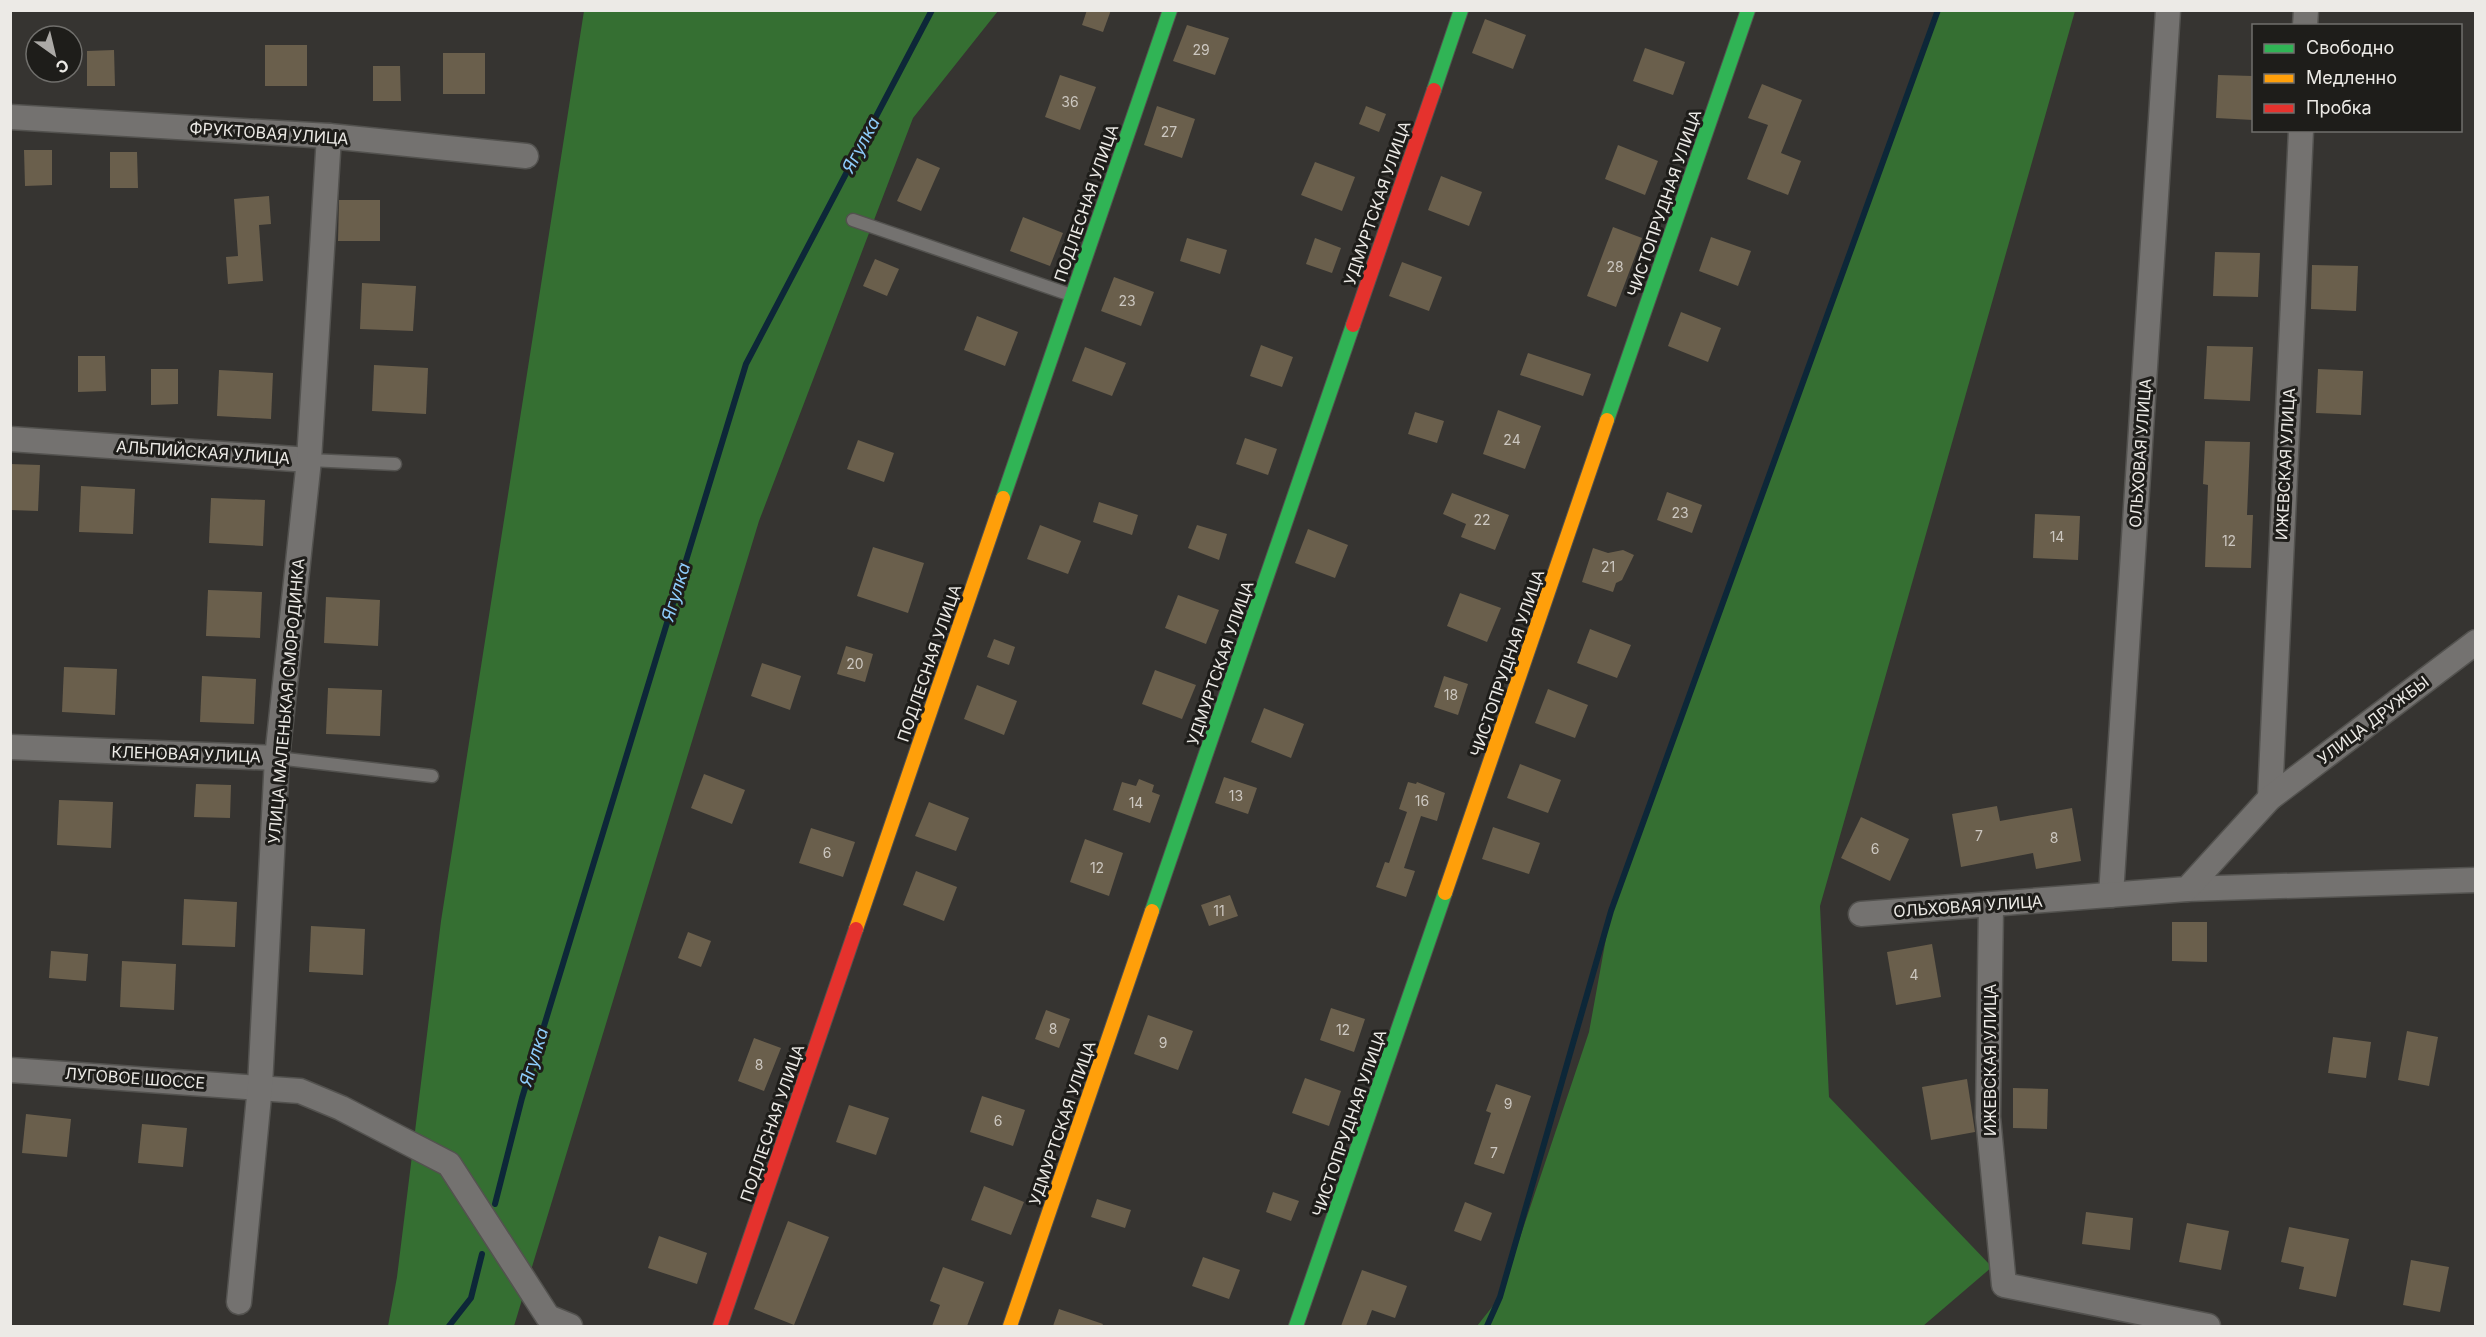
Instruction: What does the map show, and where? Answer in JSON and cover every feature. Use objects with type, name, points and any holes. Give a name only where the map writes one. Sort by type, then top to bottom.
[{"type":"street","name":"ПОДЛЕСНАЯ УЛИЦА","points":[[720,1326],[1170,10]]},
{"type":"street","name":"УДМУРТСКАЯ УЛИЦА","points":[[1010,1326],[1461,10]]},
{"type":"street","name":"ЧИСТОПРУДНАЯ УЛИЦА","points":[[1296,1326],[1748,10]]},
{"type":"street","name":"ОЛЬХОВАЯ УЛИЦА","points":[[2111,895],[2168,10]]},
{"type":"street","name":"ФРУКТОВАЯ УЛИЦА","points":[[10,117],[329,136],[526,156]]},
{"type":"street","name":"ИЖЕВСКАЯ УЛИЦА","points":[[2270,798],[2301,132]]},
{"type":"street","name":"УЛИЦА МАЛЕНЬКАЯ СМОРОДИНКА","points":[[239,1302],[260,1086],[277,758],[309,460],[329,136]]},
{"type":"street","name":"АЛЬПИЙСКАЯ УЛИЦА","points":[[10,439],[309,460]]},
{"type":"street","name":"УЛИЦА ДРУЖБЫ","points":[[2270,798],[2475,642]]},
{"type":"street","name":"КЛЕНОВАЯ УЛИЦА","points":[[10,747],[277,758]]},
{"type":"street","points":[[2187,889],[2270,798]]},
{"type":"street","name":"ОЛЬХОВАЯ УЛИЦА","points":[[1862,914],[2187,889],[2475,880]]},
{"type":"street","name":"ИЖЕВСКАЯ УЛИЦА","points":[[1991,905],[1988,1118],[2004,1285],[2208,1326]]},
{"type":"street","name":"ЛУГОВОЕ ШОССЕ","points":[[10,1070],[260,1086],[300,1091],[341,1108],[449,1164],[559,1322]]},
{"type":"lane","points":[[853,220],[1072,296]]},
{"type":"lane","name":"АЛЬПИЙСКАЯ УЛИЦА","points":[[309,460],[395,464]]},
{"type":"lane","name":"КЛЕНОВАЯ УЛИЦА","points":[[277,758],[432,777]]},
{"type":"green space","points":[[584,11],[998,11],[913,118],[759,521],[514,1326],[388,1326],[397,1277],[441,921]]},
{"type":"green space","points":[[1937,11],[2075,11],[1820,906],[1829,1097],[1992,1267],[1923,1326],[1477,1326],[1500,1297],[1589,1032],[1611,911]]},
{"type":"building","points":[[1087,10],[1111,10],[1103,32],[1082,25]]},
{"type":"building","points":[[1485,19],[1526,35],[1513,69],[1472,53]]},
{"type":"building","points":[[1187,25],[1229,38],[1215,75],[1173,61]]},
{"type":"building","points":[[265,45],[307,45],[307,86],[265,86]]},
{"type":"building","points":[[1645,48],[1685,62],[1673,95],[1633,81]]},
{"type":"building","points":[[114,50],[115,86],[87,86],[87,51]]},
{"type":"building","points":[[443,53],[485,53],[485,94],[443,94]]},
{"type":"building","points":[[373,66],[400,66],[401,101],[373,101]]},
{"type":"building","points":[[1060,75],[1096,87],[1080,130],[1045,117]]},
{"type":"building","points":[[2218,75],[2252,76],[2252,120],[2216,118]]},
{"type":"building","points":[[1762,84],[1802,100],[1781,153],[1801,161],[1788,195],[1747,179],[1768,125],[1748,118]]},
{"type":"building","points":[[1157,106],[1195,119],[1182,158],[1144,145]]},
{"type":"building","points":[[1366,106],[1386,114],[1379,132],[1359,124]]},
{"type":"building","points":[[1618,145],[1658,161],[1645,195],[1605,179]]},
{"type":"building","points":[[24,150],[52,150],[52,185],[25,186]]},
{"type":"building","points":[[110,152],[137,152],[138,188],[110,188]]},
{"type":"building","points":[[917,158],[940,168],[921,211],[897,201]]},
{"type":"building","points":[[1315,162],[1355,177],[1342,211],[1301,195]]},
{"type":"building","points":[[1441,176],[1482,192],[1469,226],[1428,210]]},
{"type":"building","points":[[269,196],[271,224],[259,225],[263,281],[228,284],[226,257],[238,256],[234,199]]},
{"type":"building","points":[[339,200],[380,200],[380,241],[338,241]]},
{"type":"building","points":[[1023,217],[1063,233],[1050,266],[1010,251]]},
{"type":"building","points":[[1613,227],[1642,238],[1616,307],[1587,296]]},
{"type":"building","points":[[1711,237],[1751,251],[1738,286],[1699,271]]},
{"type":"building","points":[[1187,238],[1227,250],[1220,274],[1180,261]]},
{"type":"building","points":[[1315,238],[1341,248],[1332,273],[1306,264]]},
{"type":"building","points":[[2215,252],[2260,253],[2258,297],[2213,296]]},
{"type":"building","points":[[875,259],[899,269],[887,296],[863,286]]},
{"type":"building","points":[[1402,262],[1442,277],[1429,311],[1389,296]]},
{"type":"building","points":[[2312,265],[2358,266],[2356,311],[2311,309]]},
{"type":"building","points":[[1114,277],[1154,292],[1141,326],[1101,311]]},
{"type":"building","points":[[362,283],[416,286],[413,331],[360,329]]},
{"type":"building","points":[[1681,312],[1721,328],[1708,362],[1668,346]]},
{"type":"building","points":[[977,316],[1018,332],[1005,366],[964,350]]},
{"type":"building","points":[[1261,345],[1293,357],[1282,387],[1250,376]]},
{"type":"building","points":[[2207,346],[2253,347],[2250,401],[2204,399]]},
{"type":"building","points":[[1085,347],[1126,363],[1112,396],[1072,381]]},
{"type":"building","points":[[1528,353],[1591,374],[1583,396],[1520,375]]},
{"type":"building","points":[[78,356],[105,356],[106,391],[78,392]]},
{"type":"building","points":[[374,365],[428,368],[426,414],[372,411]]},
{"type":"building","points":[[151,369],[178,369],[178,404],[151,405]]},
{"type":"building","points":[[2318,369],[2363,371],[2361,415],[2316,413]]},
{"type":"building","points":[[219,370],[273,373],[271,419],[217,416]]},
{"type":"building","points":[[1498,410],[1541,426],[1525,469],[1483,454]]},
{"type":"building","points":[[1415,412],[1444,421],[1437,443],[1408,434]]},
{"type":"building","points":[[1245,438],[1277,449],[1268,475],[1236,464]]},
{"type":"building","points":[[858,440],[894,453],[884,482],[847,469]]},
{"type":"building","points":[[2205,441],[2250,442],[2247,515],[2253,515],[2251,568],[2205,567],[2208,485],[2203,484]]},
{"type":"building","points":[[10,464],[40,465],[38,511],[10,510]]},
{"type":"building","points":[[81,486],[135,489],[133,534],[79,532]]},
{"type":"building","points":[[1667,492],[1702,505],[1692,533],[1657,520]]},
{"type":"building","points":[[1452,493],[1509,515],[1495,550],[1461,537],[1466,524],[1443,514]]},
{"type":"building","points":[[211,498],[265,500],[263,546],[209,543]]},
{"type":"building","points":[[1099,502],[1138,515],[1132,535],[1093,522]]},
{"type":"building","points":[[2035,514],[2080,516],[2078,560],[2033,558]]},
{"type":"building","points":[[1040,525],[1081,541],[1068,574],[1027,559]]},
{"type":"building","points":[[1197,525],[1227,534],[1219,560],[1188,548]]},
{"type":"building","points":[[1308,529],[1348,545],[1335,578],[1295,563]]},
{"type":"building","points":[[873,547],[924,563],[908,613],[857,596]]},
{"type":"building","points":[[1593,548],[1608,553],[1623,550],[1634,555],[1622,580],[1616,583],[1613,592],[1582,582]]},
{"type":"building","points":[[208,590],[262,592],[260,638],[206,636]]},
{"type":"building","points":[[1460,593],[1501,608],[1487,642],[1447,626]]},
{"type":"building","points":[[1178,595],[1219,610],[1206,644],[1165,628]]},
{"type":"building","points":[[326,597],[380,600],[378,646],[324,643]]},
{"type":"building","points":[[1590,629],[1631,645],[1617,678],[1577,663]]},
{"type":"building","points":[[994,639],[1015,647],[1009,665],[987,657]]},
{"type":"building","points":[[846,646],[873,654],[865,682],[837,674]]},
{"type":"building","points":[[762,663],[801,676],[790,710],[751,696]]},
{"type":"building","points":[[64,667],[117,669],[115,715],[62,712]]},
{"type":"building","points":[[1155,670],[1196,685],[1182,719],[1142,704]]},
{"type":"building","points":[[202,676],[256,679],[254,724],[200,722]]},
{"type":"building","points":[[1444,676],[1468,684],[1458,715],[1434,707]]},
{"type":"building","points":[[977,685],[1017,701],[1004,735],[964,719]]},
{"type":"building","points":[[328,688],[382,690],[380,736],[326,734]]},
{"type":"building","points":[[1548,689],[1588,705],[1575,738],[1535,723]]},
{"type":"building","points":[[1264,708],[1304,724],[1291,758],[1251,742]]},
{"type":"building","points":[[1520,764],[1561,780],[1548,813],[1507,798]]},
{"type":"building","points":[[704,774],[745,790],[732,824],[691,808]]},
{"type":"building","points":[[1224,777],[1257,788],[1248,814],[1215,803]]},
{"type":"building","points":[[1139,779],[1154,785],[1152,792],[1160,795],[1150,823],[1113,810],[1122,782],[1136,786]]},
{"type":"building","points":[[1408,782],[1416,784],[1417,782],[1445,793],[1437,821],[1421,816],[1404,868],[1415,871],[1406,897],[1376,887],[1385,862],[1389,863],[1407,812],[1399,809]]},
{"type":"building","points":[[196,784],[231,785],[230,818],[194,817]]},
{"type":"building","points":[[59,800],[113,802],[111,848],[57,845]]},
{"type":"building","points":[[929,802],[969,818],[956,851],[915,836]]},
{"type":"building","points":[[1997,806],[2000,821],[2072,808],[2081,861],[2036,869],[2033,853],[1961,867],[1952,814]]},
{"type":"building","points":[[1861,817],[1909,839],[1890,881],[1841,858]]},
{"type":"building","points":[[1493,827],[1540,843],[1529,874],[1482,859]]},
{"type":"building","points":[[811,828],[855,842],[843,877],[799,863]]},
{"type":"building","points":[[1085,839],[1123,853],[1109,896],[1070,882]]},
{"type":"building","points":[[916,871],[957,887],[944,921],[903,905]]},
{"type":"building","points":[[1230,895],[1238,916],[1209,926],[1201,905]]},
{"type":"building","points":[[184,899],[237,902],[235,947],[182,945]]},
{"type":"building","points":[[2172,922],[2207,922],[2207,962],[2172,961]]},
{"type":"building","points":[[311,926],[365,929],[363,975],[309,972]]},
{"type":"building","points":[[688,932],[711,941],[701,967],[678,958]]},
{"type":"building","points":[[1932,944],[1941,997],[1896,1005],[1887,952]]},
{"type":"building","points":[[51,951],[88,954],[86,981],[49,978]]},
{"type":"building","points":[[122,961],[176,964],[174,1010],[120,1007]]},
{"type":"building","points":[[1331,1008],[1365,1019],[1354,1052],[1320,1040]]},
{"type":"building","points":[[1046,1010],[1070,1019],[1059,1048],[1035,1039]]},
{"type":"building","points":[[1148,1015],[1193,1031],[1178,1070],[1134,1054]]},
{"type":"building","points":[[2407,1031],[2438,1037],[2429,1086],[2398,1080]]},
{"type":"building","points":[[2333,1037],[2371,1042],[2366,1078],[2328,1073]]},
{"type":"building","points":[[754,1038],[781,1048],[764,1091],[738,1081]]},
{"type":"building","points":[[1305,1078],[1341,1091],[1329,1126],[1292,1113]]},
{"type":"building","points":[[1967,1079],[1975,1132],[1931,1140],[1922,1087]]},
{"type":"building","points":[[1496,1084],[1531,1096],[1504,1174],[1474,1164],[1491,1113],[1486,1111]]},
{"type":"building","points":[[2013,1088],[2048,1089],[2047,1129],[2013,1128]]},
{"type":"building","points":[[982,1096],[1025,1110],[1013,1146],[970,1132]]},
{"type":"building","points":[[849,1105],[889,1118],[876,1155],[836,1142]]},
{"type":"building","points":[[26,1114],[71,1119],[67,1157],[22,1153]]},
{"type":"building","points":[[142,1124],[187,1128],[183,1167],[138,1163]]},
{"type":"building","points":[[984,1186],[1024,1202],[1011,1235],[971,1220]]},
{"type":"building","points":[[1273,1192],[1299,1201],[1291,1221],[1266,1212]]},
{"type":"building","points":[[1097,1199],[1131,1210],[1125,1228],[1091,1217]]},
{"type":"building","points":[[1465,1202],[1492,1213],[1481,1241],[1454,1231]]},
{"type":"building","points":[[2086,1212],[2133,1218],[2130,1250],[2082,1244]]},
{"type":"building","points":[[788,1221],[829,1237],[794,1325],[754,1309]]},
{"type":"building","points":[[2187,1223],[2229,1231],[2221,1270],[2179,1262]]},
{"type":"building","points":[[2289,1227],[2349,1239],[2336,1297],[2299,1289],[2304,1267],[2281,1262]]},
{"type":"building","points":[[659,1236],[707,1253],[697,1284],[648,1268]]},
{"type":"building","points":[[1203,1257],[1240,1270],[1229,1299],[1192,1286]]},
{"type":"building","points":[[2411,1260],[2449,1267],[2440,1312],[2403,1305]]},
{"type":"building","points":[[943,1267],[984,1282],[967,1326],[932,1326],[940,1305],[930,1301]]},
{"type":"building","points":[[1362,1270],[1407,1286],[1395,1318],[1372,1310],[1366,1326],[1341,1326]]},
{"type":"building","points":[[1059,1309],[1103,1324],[1102,1326],[1053,1326]]},
{"type":"waterway","name":"Ягулка","points":[[495,1204],[522,1098],[746,364],[932,10]]},
{"type":"waterway","points":[[1487,1326],[1500,1297],[1611,911],[1938,10]]},
{"type":"waterway","name":"Ягулка","points":[[449,1326],[471,1298],[482,1254]]},
{"type":"traffic: fast","points":[[1003,498],[1170,10]]},
{"type":"traffic: fast","points":[[1434,90],[1461,10]]},
{"type":"traffic: fast","points":[[1607,420],[1748,10]]},
{"type":"traffic: fast","points":[[1152,911],[1353,325]]},
{"type":"traffic: fast","points":[[1296,1326],[1445,893]]},
{"type":"traffic: slow","points":[[1445,893],[1607,420]]},
{"type":"traffic: slow","points":[[856,929],[1003,498]]},
{"type":"traffic: slow","points":[[1010,1326],[1152,911]]},
{"type":"traffic: jam","points":[[1353,325],[1434,90]]},
{"type":"traffic: jam","points":[[720,1326],[856,929]]}]
